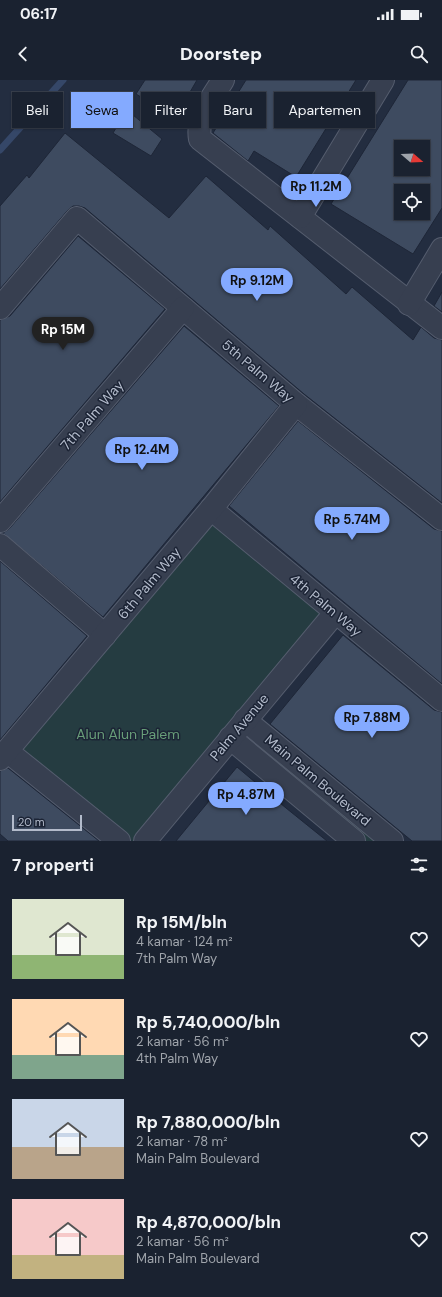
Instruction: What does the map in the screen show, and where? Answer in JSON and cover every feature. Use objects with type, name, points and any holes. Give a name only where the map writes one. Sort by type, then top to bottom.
[{"type":"street","points":[[223,80],[202,116],[198,128],[200,139],[409,304],[442,328]]},
{"type":"street","points":[[300,217],[383,80]]},
{"type":"street","name":"5th Palm Way","points":[[0,308],[77,218],[296,404],[442,519]]},
{"type":"street","points":[[409,304],[442,249]]},
{"type":"street","name":"7th Palm Way","points":[[0,521],[183,308]]},
{"type":"street","name":"6th Palm Way","points":[[4,755],[211,509],[296,404]]},
{"type":"street","name":"4th Palm Way","points":[[211,509],[442,700]]},
{"type":"street","points":[[0,545],[105,635]]},
{"type":"street","name":"Palm Avenue","points":[[144,841],[335,613]]},
{"type":"street","name":"Main Palm Boulevard","points":[[245,720],[392,841]]},
{"type":"street","name":"Main Palm Boulevard","points":[[230,738],[354,841]]},
{"type":"street","points":[[4,755],[119,841]]},
{"type":"green space","name":"Alun Alun Palem","points":[[210,519],[323,613],[135,841],[132,841],[20,748]]},
{"type":"green space","points":[[257,741],[379,841],[364,841],[252,748]]},
{"type":"building","points":[[145,80],[197,80],[190,92],[141,92],[141,97],[136,94]]},
{"type":"building","points":[[246,80],[356,80],[349,92],[274,92],[274,128],[326,128],[296,177],[254,151],[248,161],[213,133],[216,128],[266,128],[266,92],[239,92]]},
{"type":"building","points":[[408,80],[442,80],[442,208],[413,254],[331,204]]},
{"type":"building","points":[[133,115],[141,122],[141,128],[149,128],[162,139],[151,156],[113,133],[116,128],[133,128]]},
{"type":"building","points":[[65,133],[169,218],[206,176],[268,230],[270,226],[346,294],[352,287],[413,340],[421,327],[434,338],[442,340],[442,503],[304,394],[85,208],[73,206],[68,210],[0,289],[0,206],[27,175],[29,178]]},
{"type":"building","points":[[78,236],[165,309],[0,502],[0,320],[10,316]]},
{"type":"building","points":[[442,292],[442,312],[434,306]]},
{"type":"building","points":[[184,326],[279,406],[103,617],[3,533],[9,529]]},
{"type":"building","points":[[298,421],[434,529],[442,531],[442,684],[229,506]]},
{"type":"building","points":[[0,561],[87,636],[0,740]]},
{"type":"building","points":[[343,635],[434,710],[442,712],[442,841],[412,841],[270,724]]},
{"type":"building","points":[[237,767],[286,808],[327,841],[176,841]]},
{"type":"building","points":[[8,768],[99,841],[8,841],[0,834],[0,771]]},
{"type":"waterway","points":[[0,150],[63,80]]}]
